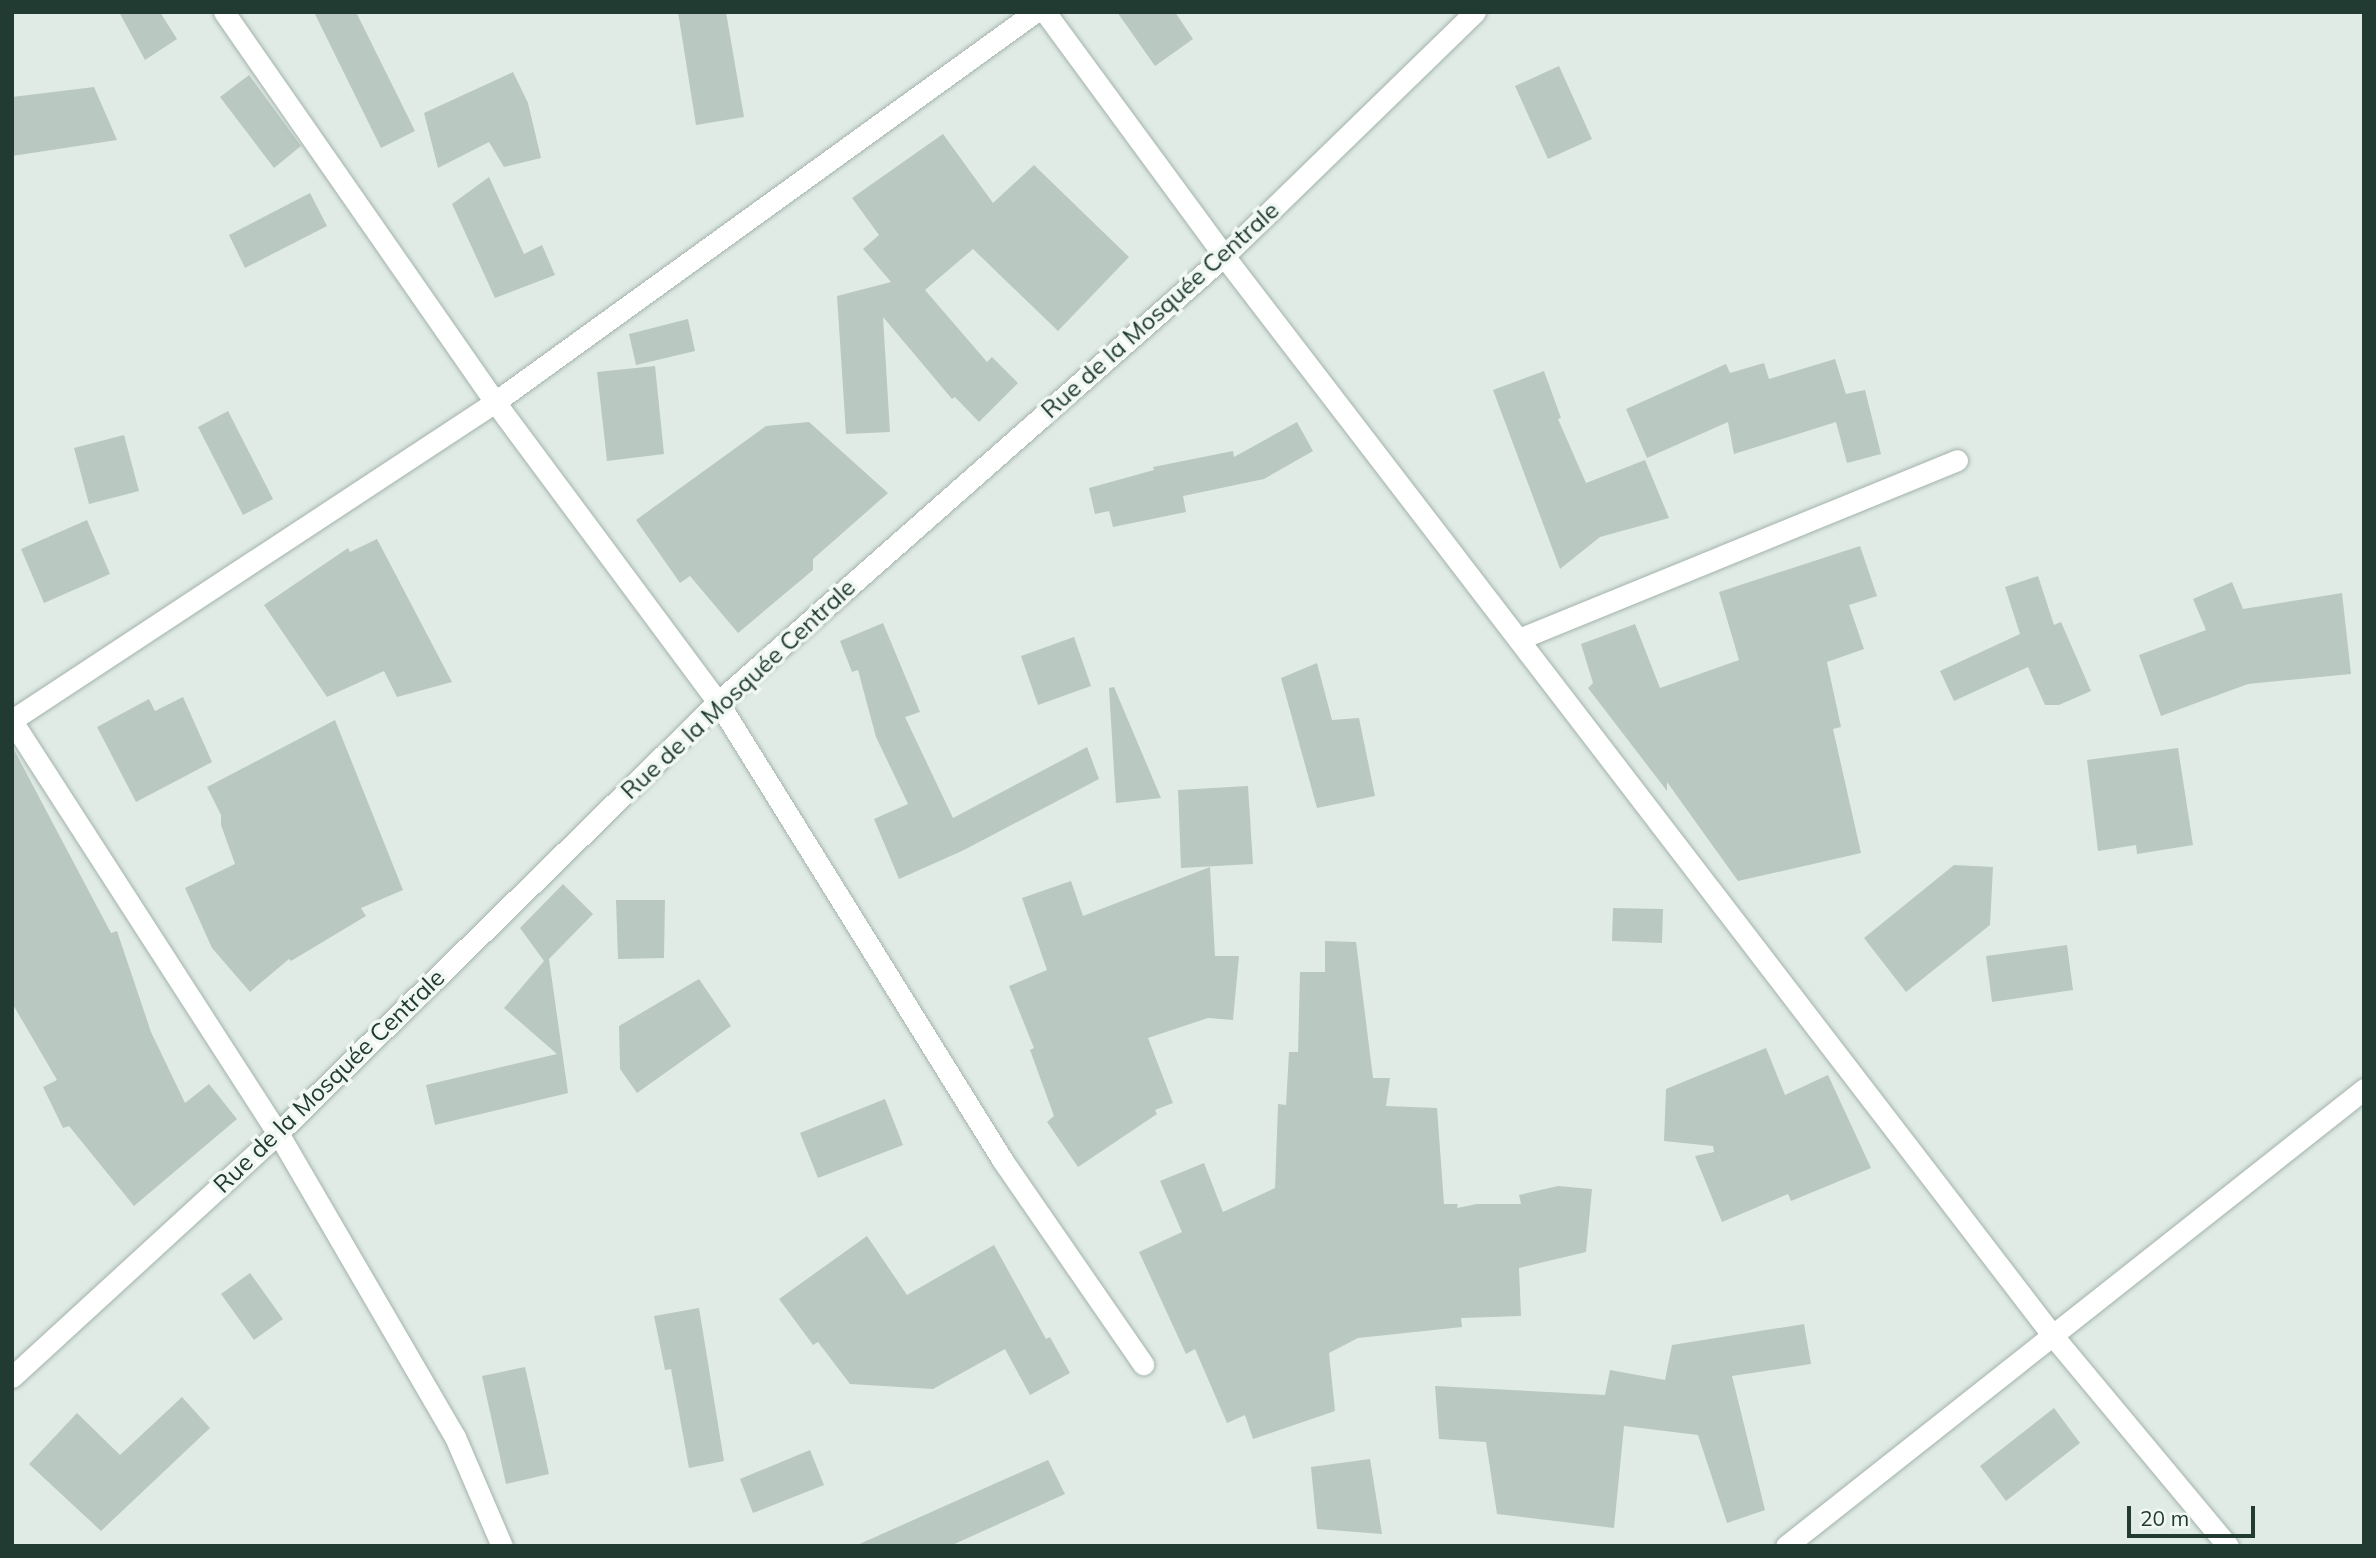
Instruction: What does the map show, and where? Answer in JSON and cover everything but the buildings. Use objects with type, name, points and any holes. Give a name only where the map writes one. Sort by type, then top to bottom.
[{"type":"street","points":[[224,12],[495,402],[718,702],[1003,1161],[1143,1364]]},
{"type":"street","points":[[502,1546],[455,1437],[278,1133],[12,720],[495,402],[1035,12]]},
{"type":"street","points":[[1045,12],[1224,256],[2053,1336],[2228,1546]]},
{"type":"street","name":"Rue de la Mosquée Centrale","points":[[12,1377],[278,1133],[718,702],[1224,256],[1475,12]]},
{"type":"street","points":[[1519,639],[1957,460]]},
{"type":"street","points":[[1786,1546],[2364,1089]]}]
